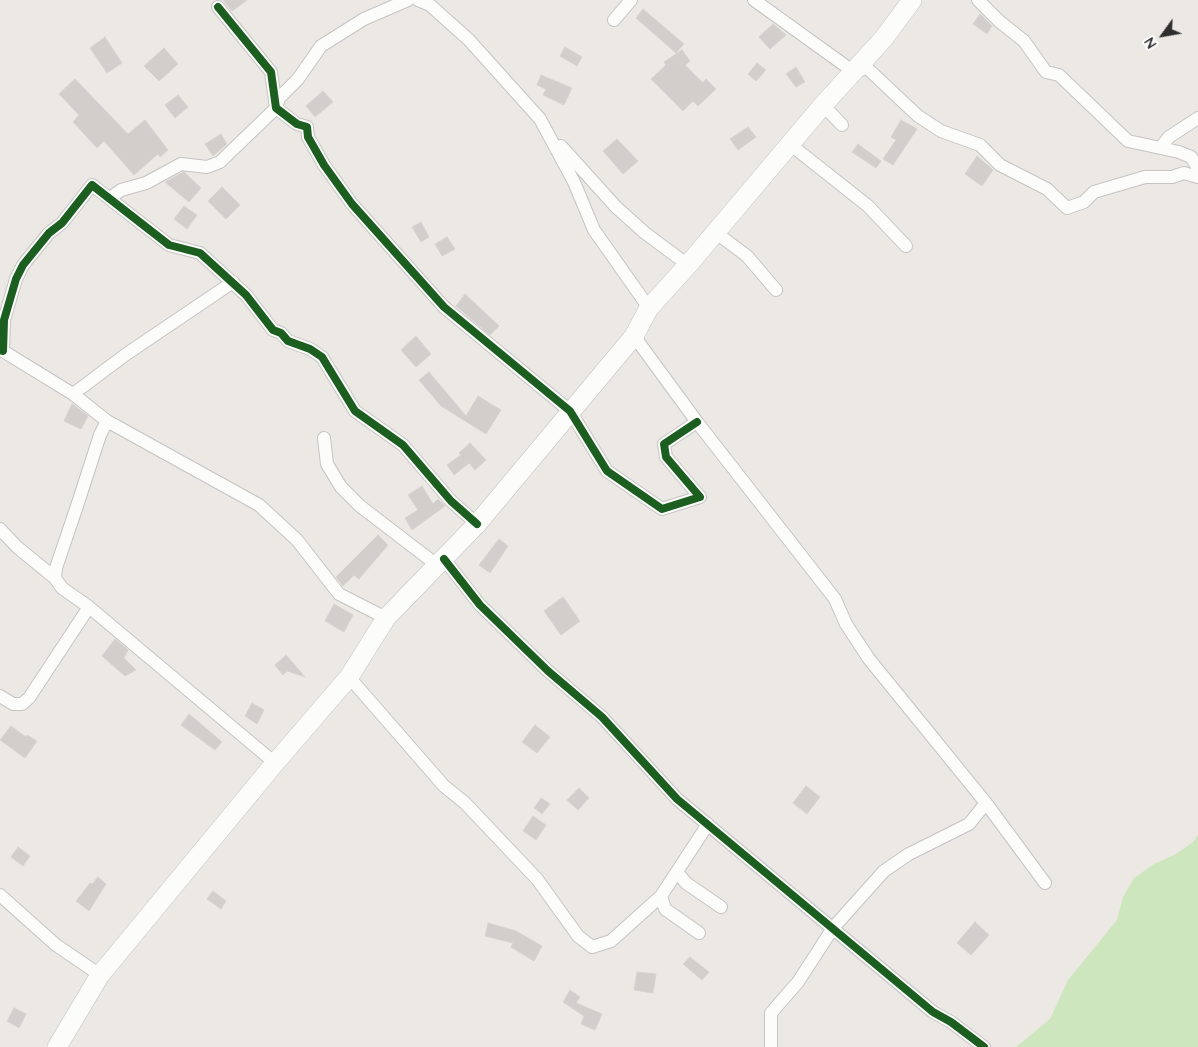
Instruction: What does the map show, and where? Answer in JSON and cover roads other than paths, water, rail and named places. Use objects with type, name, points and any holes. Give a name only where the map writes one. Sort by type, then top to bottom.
[{"type":"main road","points":[[58,1047],[100,975],[275,763],[349,677],[386,618],[477,524],[634,336],[649,308],[792,145],[823,105],[884,38],[912,0]]},
{"type":"street","points":[[110,198],[121,190],[146,183],[181,164],[207,167],[220,162],[276,108],[279,98],[298,79],[321,46],[364,19],[408,0]]},
{"type":"street","points":[[418,0],[430,5],[469,40],[616,207],[645,233],[688,265]]},
{"type":"street","points":[[614,20],[631,0]]},
{"type":"street","points":[[754,0],[854,72],[867,68],[918,116],[942,131],[980,145],[1000,164],[1048,189],[1067,208],[1084,202],[1094,192],[1145,177],[1172,177],[1184,172],[1198,177]]},
{"type":"street","points":[[978,0],[999,21],[1024,41],[1046,72],[1060,75],[1128,141],[1161,147],[1191,157],[1198,168]]},
{"type":"street","points":[[218,7],[271,72],[276,108],[297,124],[307,127],[308,137],[324,165],[352,204],[380,233],[419,281],[444,307],[570,411],[607,470],[662,509],[700,497],[666,457],[664,444],[697,422]]},
{"type":"street","points":[[823,105],[842,125]]},
{"type":"street","points":[[1161,147],[1169,137],[1198,118]]},
{"type":"street","points":[[540,119],[574,182],[594,230],[649,308]]},
{"type":"street","points":[[792,145],[868,206],[906,246]]},
{"type":"street","points":[[386,618],[339,594],[297,540],[260,505],[108,421],[73,394],[2,351],[4,320],[16,278],[23,265],[49,233],[62,223],[92,185],[168,245],[200,253],[246,295],[274,330],[288,341],[310,349],[322,357],[355,411],[403,445],[451,501],[477,524]]},
{"type":"street","points":[[715,232],[747,256],[776,290]]},
{"type":"street","points":[[73,394],[125,355],[233,282]]},
{"type":"street","points":[[634,336],[697,422],[835,599],[846,624],[868,659],[986,804],[1045,883]]},
{"type":"street","points":[[55,578],[56,568],[76,506],[100,435],[108,421]]},
{"type":"street","points":[[324,438],[327,464],[341,487],[360,506],[441,562],[480,605],[548,670],[602,717],[677,799],[933,1012],[951,1022],[984,1047]]},
{"type":"street","points":[[0,529],[16,547],[55,578],[62,588],[89,607],[275,763]]},
{"type":"street","points":[[0,696],[13,704],[22,704],[29,698],[89,607]]},
{"type":"street","points":[[349,677],[444,786],[465,803],[537,879],[578,936],[592,947],[611,941],[661,896],[708,824]]},
{"type":"street","points":[[772,1047],[771,1013],[798,982],[833,928],[884,871],[909,854],[969,824],[986,804]]},
{"type":"street","points":[[677,872],[686,883],[721,907]]},
{"type":"street","points":[[0,895],[76,961],[100,975]]},
{"type":"street","points":[[661,896],[665,909],[699,933]]}]
